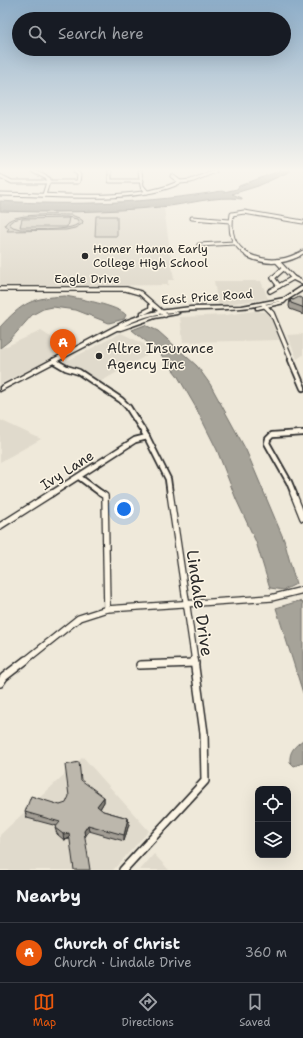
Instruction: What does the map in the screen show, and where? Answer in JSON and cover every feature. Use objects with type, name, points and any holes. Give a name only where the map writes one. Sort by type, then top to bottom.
[{"type":"main road","name":"East Price Road","points":[[112,331],[144,320],[165,315],[264,306],[285,299],[303,288]]},
{"type":"main road","points":[[135,318],[150,309],[152,304]]},
{"type":"main road","name":"East Price Road","points":[[0,388],[135,318],[160,311],[264,306]]},
{"type":"street","points":[[303,222],[244,212],[232,214],[229,231],[234,243],[245,254],[253,258],[277,261],[285,260],[303,253]]},
{"type":"street","points":[[192,218],[230,221]]},
{"type":"street","points":[[199,245],[234,243]]},
{"type":"street","points":[[277,261],[293,278],[303,283]]},
{"type":"street","points":[[279,286],[273,278],[283,269]]},
{"type":"street","points":[[270,290],[293,278]]},
{"type":"street","name":"Eagle Drive","points":[[0,289],[126,289],[140,293],[165,315]]},
{"type":"street","points":[[264,306],[272,313],[303,388]]},
{"type":"street","name":"Lindale Drive","points":[[54,361],[66,368],[79,372],[121,400],[128,406],[147,437],[168,479],[187,603],[204,733],[205,781],[123,870]]},
{"type":"street","points":[[303,433],[272,435],[268,439],[267,443],[289,482],[303,518]]},
{"type":"street","name":"Ivy Lane","points":[[0,526],[135,440],[147,437]]},
{"type":"street","points":[[79,477],[105,496],[107,609]]},
{"type":"street","points":[[0,683],[4,677],[79,618],[107,609],[271,598],[303,590]]},
{"type":"street","points":[[140,665],[195,663]]},
{"type":"shaded area","name":"Homer Hanna Early College High School","points":[[0,212],[164,212],[174,280],[168,280],[168,285],[0,287]]},
{"type":"shaded area","points":[[24,212],[76,212],[60,212]]},
{"type":"shaded area","points":[[71,215],[83,221],[82,224],[75,228],[66,230],[7,231],[9,228],[5,225],[8,221],[24,216]],"holes":[[[26,217],[67,217],[77,219],[79,223],[74,226],[60,229],[20,229],[9,224],[12,221]]]},
{"type":"shaded area","points":[[96,216],[117,216],[117,236],[95,236]]},
{"type":"shaded area","points":[[69,218],[67,227],[20,227],[22,219]]},
{"type":"shaded area","points":[[214,281],[261,281],[268,299],[218,305]]},
{"type":"shaded area","points":[[65,296],[107,306],[126,315],[124,319],[109,323],[76,310],[53,307],[43,309],[32,315],[9,341],[0,348],[0,327],[15,312],[36,300]]},
{"type":"shaded area","points":[[254,311],[266,312],[270,315],[279,340],[183,342],[180,317],[226,315]]},
{"type":"shaded area","points":[[145,325],[158,331],[197,366],[210,384],[246,450],[284,540],[296,584],[284,590],[270,588],[256,542],[236,499],[217,450],[195,406],[177,375],[158,351],[132,330]]},
{"type":"shaded area","points":[[41,331],[70,349],[0,384],[0,349]]},
{"type":"shaded area","points":[[121,333],[156,350],[100,382],[63,363]]},
{"type":"shaded area","points":[[303,334],[303,355],[297,359],[287,335]]},
{"type":"shaded area","points":[[0,420],[41,439],[0,462]]},
{"type":"shaded area","points":[[299,601],[303,602],[303,693],[276,608]]},
{"type":"shaded area","points":[[303,740],[303,763],[294,766],[290,762],[290,755],[295,747]]},
{"type":"shaded area","points":[[83,757],[149,831],[113,870],[0,870],[0,835]]},
{"type":"shaded area","points":[[154,854],[169,870],[140,870]]},
{"type":"building","points":[[299,297],[303,299],[303,308],[291,303],[290,299],[293,300]]},
{"type":"building","points":[[79,762],[81,780],[104,797],[97,806],[103,811],[128,818],[124,835],[88,825],[84,831],[90,870],[74,870],[69,833],[63,834],[55,828],[60,822],[25,812],[31,796],[60,805],[66,803],[69,796],[65,765]]},
{"type":"place","name":"Homer Hanna Early College High School","points":[[85,256]]},
{"type":"place","name":"Altre Insurance Agency Inc","points":[[99,356]]},
{"type":"place","name":"Church of Christ","points":[[63,362]]}]
